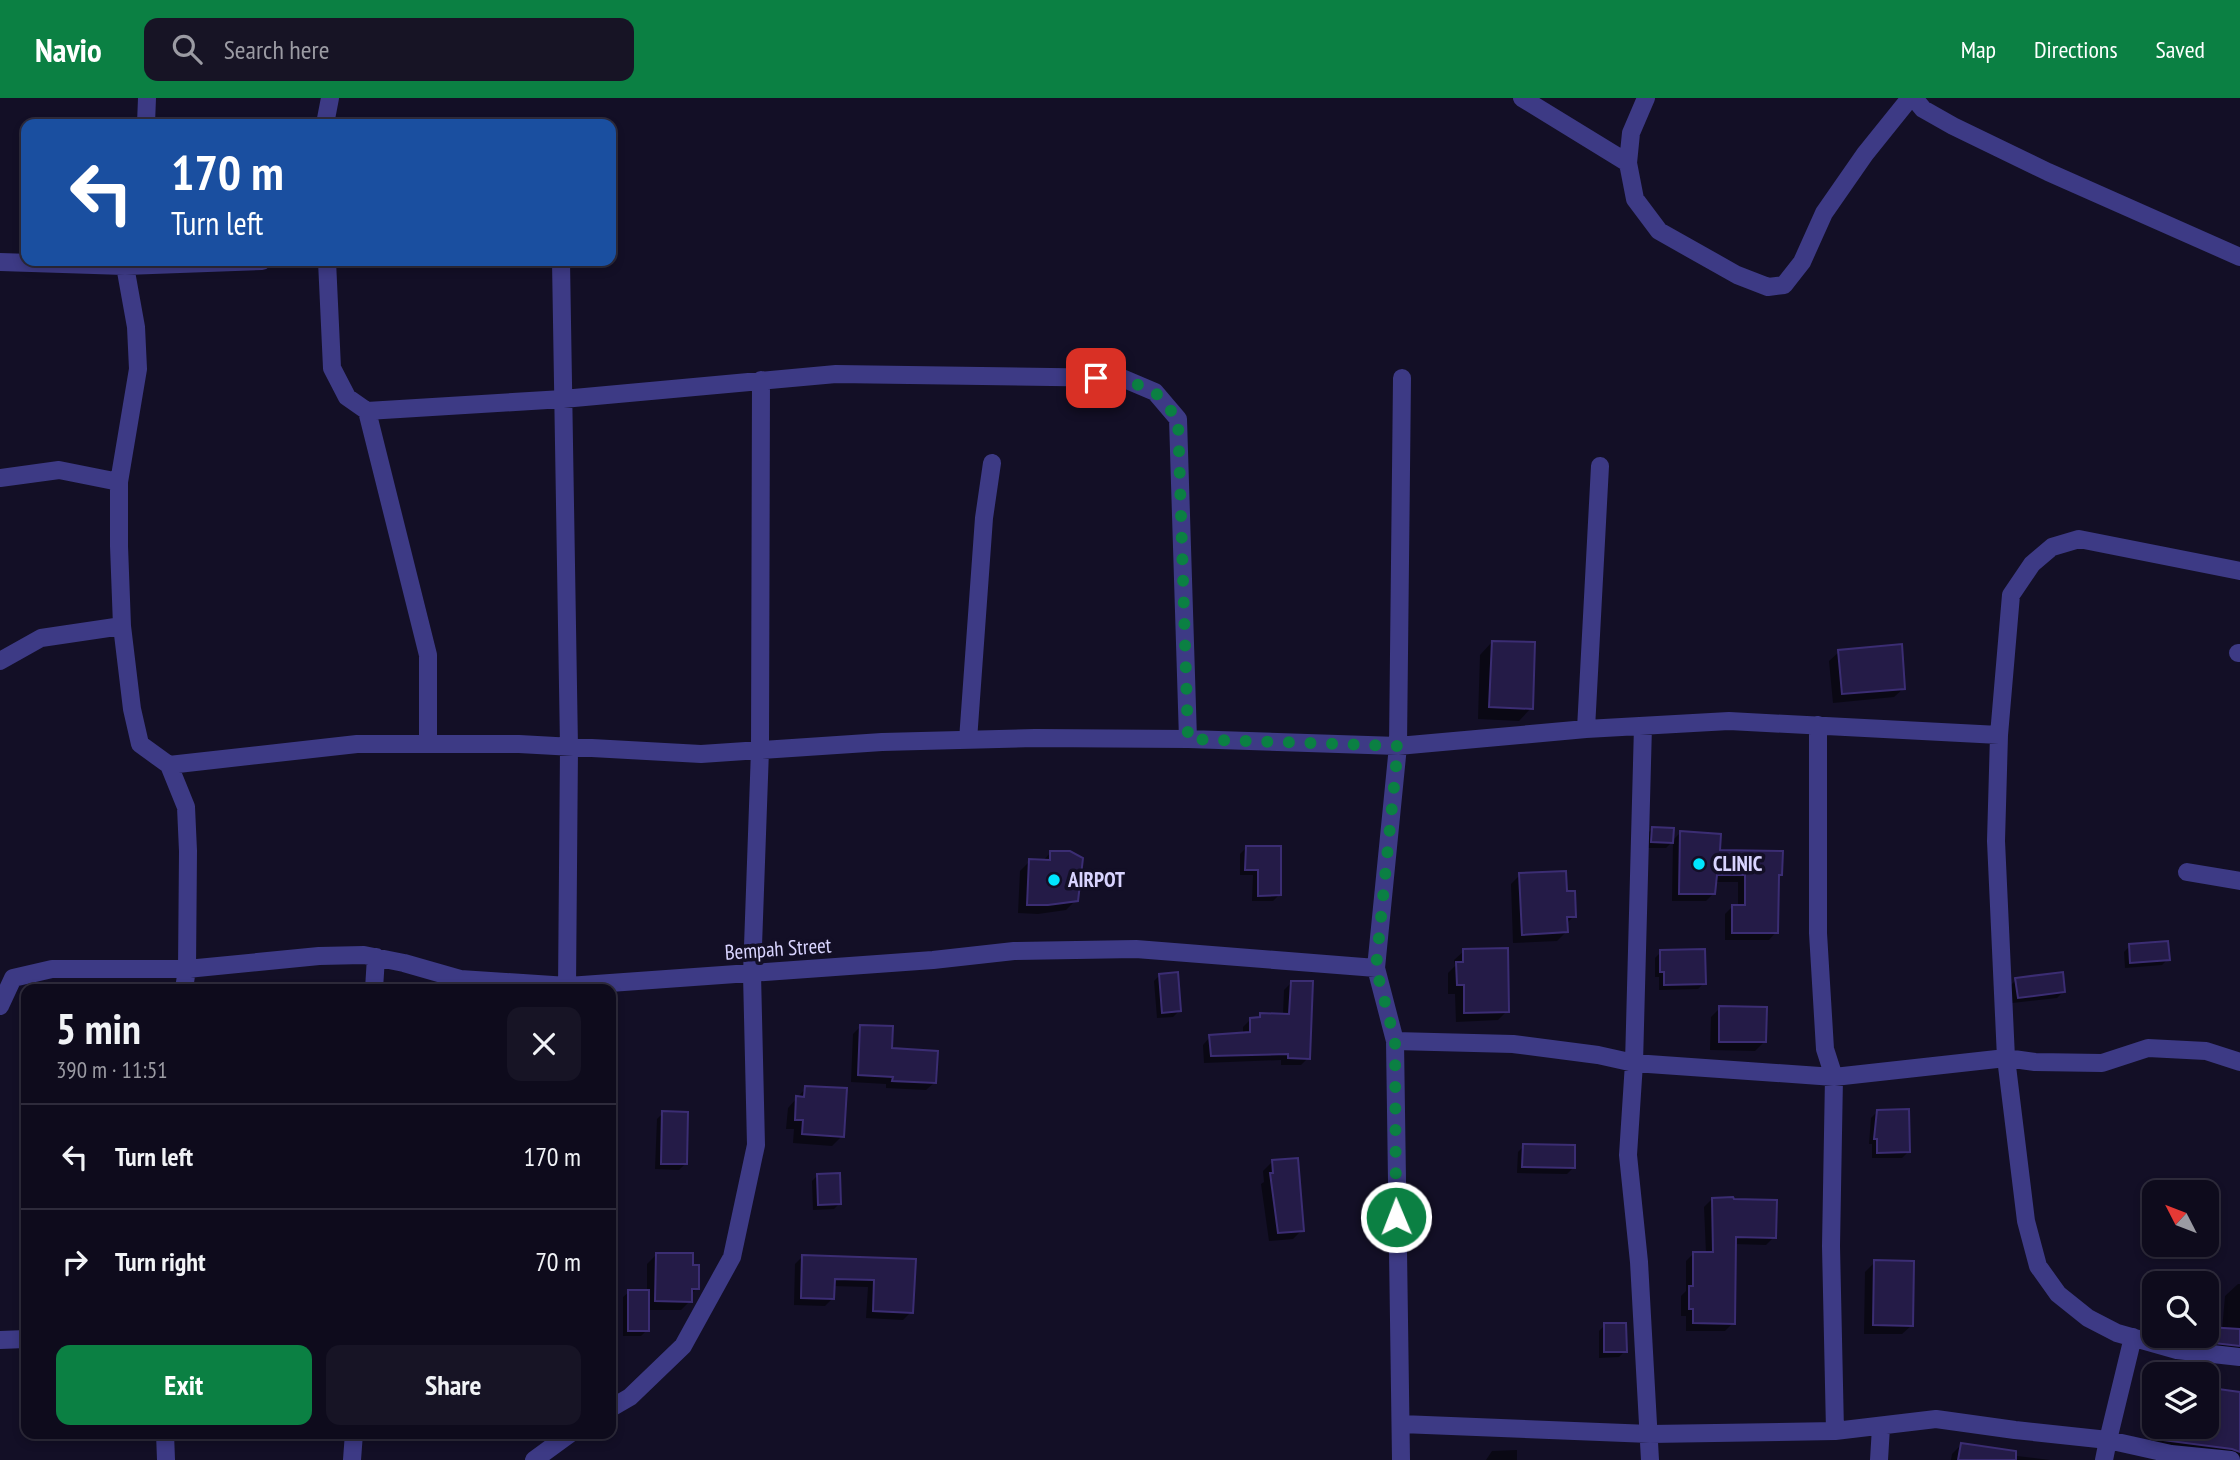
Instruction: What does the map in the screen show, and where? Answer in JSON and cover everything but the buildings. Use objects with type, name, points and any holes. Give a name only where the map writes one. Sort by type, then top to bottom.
[{"type":"street","points":[[146,119],[147,98]]},
{"type":"street","points":[[326,119],[330,98]]},
{"type":"street","points":[[1522,98],[1628,163]]},
{"type":"street","points":[[1646,98],[1631,133],[1628,163],[1635,199],[1659,231],[1737,275],[1768,287],[1784,285],[1802,262],[1824,212],[1872,144],[1912,98],[1923,109],[1953,126],[2240,257]]},
{"type":"street","points":[[0,261],[21,261]]},
{"type":"street","points":[[135,266],[138,369],[119,482],[122,626],[132,709],[140,744],[169,765],[186,807],[188,851],[185,984]]},
{"type":"street","points":[[327,266],[332,368],[347,397],[367,411],[563,399],[836,373],[1122,378],[1155,392],[1178,419],[1188,739]]},
{"type":"street","points":[[561,266],[569,747],[567,984]]},
{"type":"street","points":[[1401,1460],[1395,1041],[1376,968],[1398,746],[1402,378]]},
{"type":"street","points":[[616,1405],[630,1397],[684,1346],[732,1257],[756,1145],[752,974],[760,750],[761,380]]},
{"type":"street","points":[[367,411],[428,655],[428,744]]},
{"type":"street","points":[[968,740],[984,517],[992,463]]},
{"type":"street","points":[[1586,729],[1600,466]]},
{"type":"street","points":[[0,478],[59,470],[119,482]]},
{"type":"street","points":[[2240,571],[2080,539],[2052,547],[2032,564],[2011,595],[1999,735],[1996,841],[2006,1058],[2026,1221],[2038,1266],[2058,1294],[2088,1318],[2117,1332],[2177,1350],[2240,1357]]},
{"type":"street","points":[[0,661],[41,638],[122,626]]},
{"type":"street","points":[[169,765],[356,744],[569,747],[701,754],[882,742],[968,740],[1188,739],[1398,746],[1586,729],[1730,721],[1999,735]]},
{"type":"street","points":[[1818,725],[1818,933],[1825,1049],[1834,1077],[1831,1246],[1835,1431]]},
{"type":"street","points":[[1643,726],[1634,1063],[1628,1155],[1639,1262],[1650,1460]]},
{"type":"street","points":[[2187,872],[2240,881]]},
{"type":"street","name":"Bempah Street","points":[[616,984],[1014,951],[1136,949],[1376,968]]},
{"type":"street","name":"Bempah Street","points":[[0,1006],[13,978],[52,969],[187,969],[319,956],[364,955],[460,979],[519,984]]},
{"type":"street","points":[[374,984],[376,957]]},
{"type":"street","points":[[1395,1041],[1513,1044],[1598,1055],[1634,1063],[1834,1077],[2006,1058],[2035,1062],[2102,1063],[2148,1048],[2206,1051],[2240,1062]]},
{"type":"street","points":[[2104,1460],[2133,1337]]},
{"type":"street","points":[[0,1339],[21,1339]]},
{"type":"street","points":[[1401,1424],[1650,1434],[1835,1431],[1936,1419],[2108,1440],[2171,1454],[2231,1460]]},
{"type":"street","points":[[1879,1460],[1881,1427]]},
{"type":"street","points":[[165,1439],[166,1460]]},
{"type":"street","points":[[352,1460],[354,1439]]},
{"type":"street","points":[[534,1460],[563,1439]]},
{"type":"place","name":"CLINIC","points":[[1699,864]]},
{"type":"place","name":"AIRPOT","points":[[1054,880]]},
{"type":"route","points":[[1096,378],[1122,378],[1155,392],[1178,419],[1188,739],[1398,746],[1376,968],[1395,1041],[1396,1217]]}]
